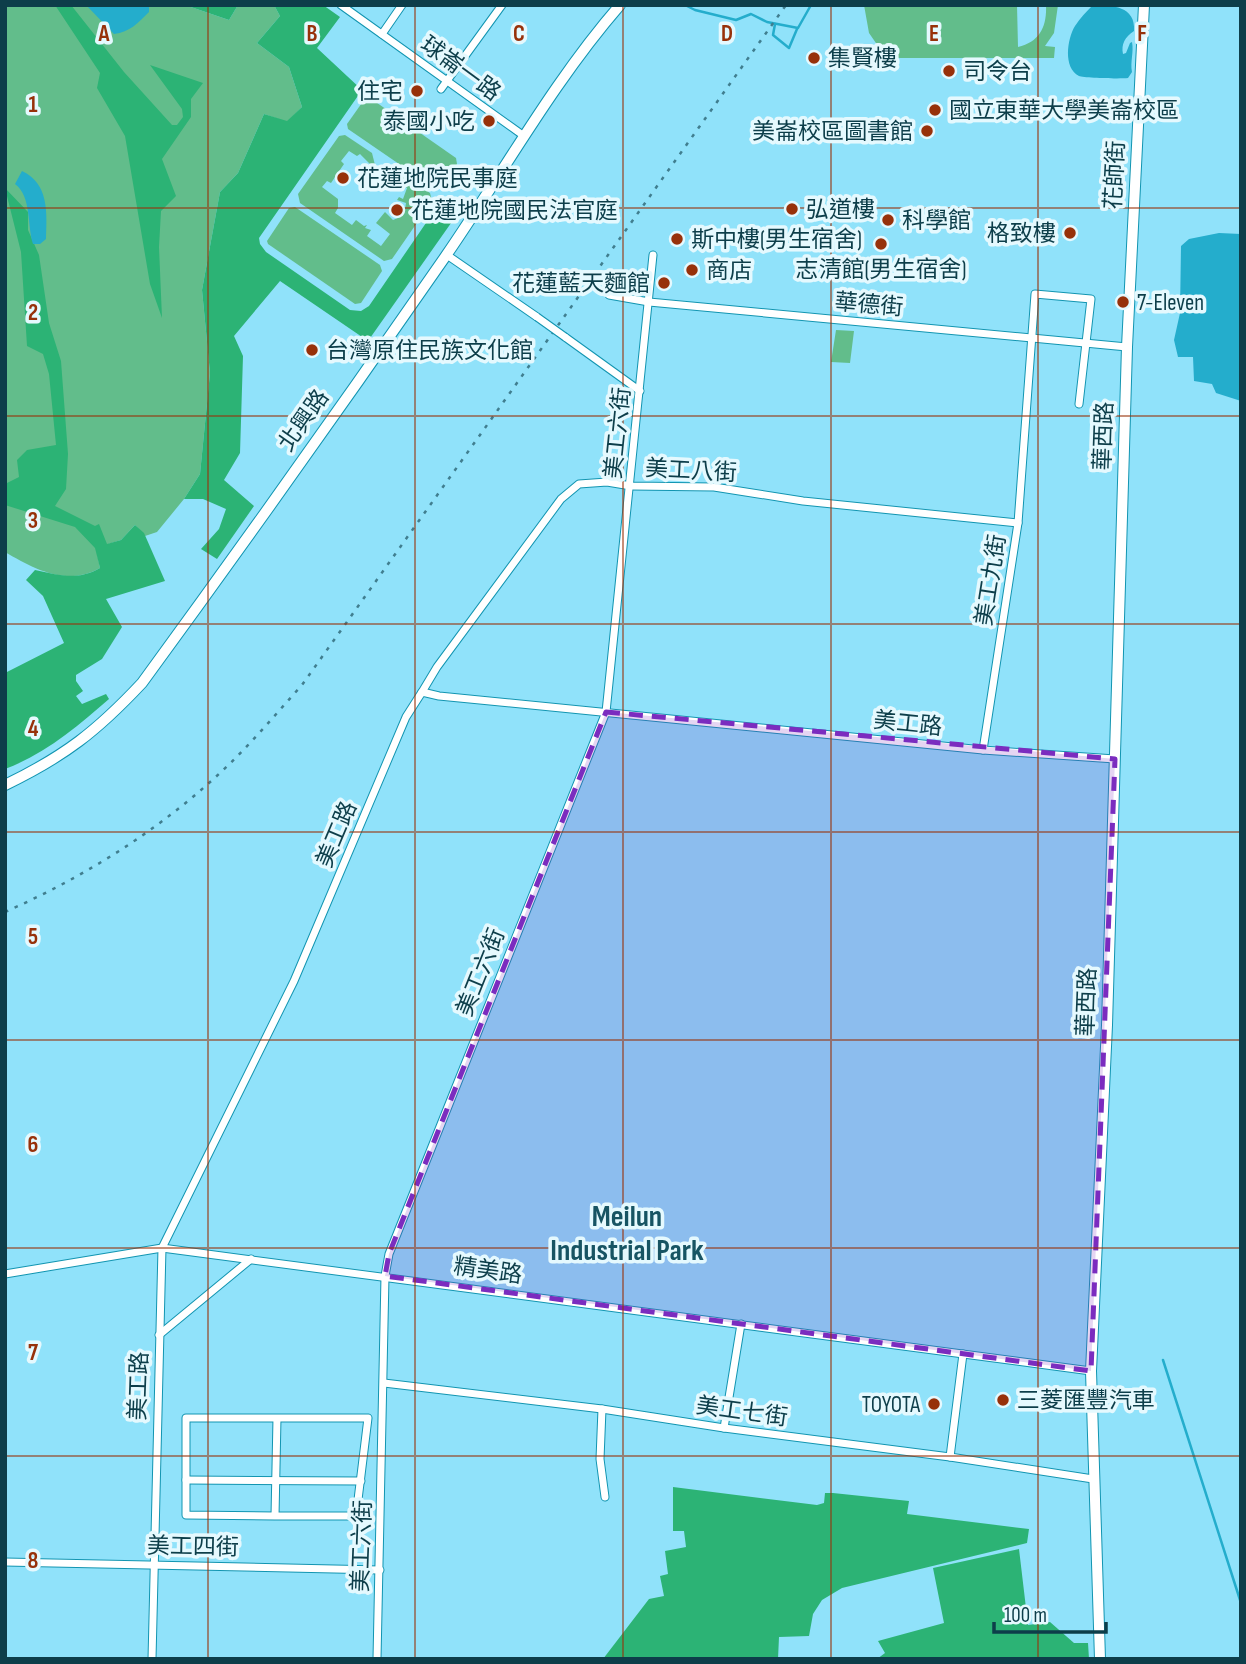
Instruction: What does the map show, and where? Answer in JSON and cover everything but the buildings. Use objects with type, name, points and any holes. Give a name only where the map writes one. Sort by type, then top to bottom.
[{"type":"street","name":"球崙一路","points":[[341,5],[382,34],[444,85],[524,136]]},
{"type":"street","points":[[382,34],[402,5]]},
{"type":"street","points":[[444,85],[502,5]]},
{"type":"street","name":"北興路","points":[[5,785],[43,766],[81,742],[142,683],[447,255],[524,136],[620,5]]},
{"type":"street","name":"花師街","points":[[1126,347],[1144,5]]},
{"type":"street","points":[[447,255],[640,391]]},
{"type":"street","name":"美工六街","points":[[377,1659],[386,1276],[389,1254],[606,712],[653,255]]},
{"type":"street","name":"美工九街","points":[[983,750],[1018,523],[1035,294],[1091,299],[1087,344]]},
{"type":"street","name":"華德街","points":[[608,295],[649,302],[1126,347]]},
{"type":"street","points":[[1079,404],[1087,344]]},
{"type":"street","name":"華西路","points":[[1100,1659],[1091,1371],[1107,1025],[1126,347]]},
{"type":"street","name":"美工八街","points":[[422,692],[561,499],[579,484],[607,482],[631,486],[714,487],[803,501],[1018,523]]},
{"type":"street","name":"美工路","points":[[152,1659],[162,1248],[294,981],[402,726],[422,692],[439,696],[983,750],[1115,759]]},
{"type":"street","name":"精美路","points":[[5,1274],[162,1248],[1091,1371]]},
{"type":"street","points":[[159,1335],[251,1259]]},
{"type":"street","points":[[724,1428],[741,1324]]},
{"type":"street","points":[[950,1457],[962,1354]]},
{"type":"street","name":"美工七街","points":[[384,1383],[602,1409],[1093,1479]]},
{"type":"street","points":[[602,1409],[600,1460],[605,1496]]},
{"type":"street","points":[[186,1418],[277,1419],[368,1418],[356,1516],[186,1515],[186,1418]]},
{"type":"street","points":[[275,1516],[277,1419]]},
{"type":"street","points":[[186,1480],[361,1481]]},
{"type":"street","name":"美工四街","points":[[5,1562],[380,1570]]},
{"type":"highlighted area","points":[[606,712],[1115,759],[1091,1371],[385,1276],[389,1254]]},
{"type":"green space","points":[[5,5],[185,5],[229,20],[238,5],[274,5],[280,16],[257,43],[289,67],[302,107],[287,122],[264,114],[238,173],[220,192],[202,290],[210,373],[200,474],[157,532],[145,536],[135,525],[121,540],[96,548],[100,568],[75,576],[39,570],[5,552]]},
{"type":"green space","points":[[55,5],[71,5],[124,72],[172,125],[177,125],[183,117],[182,109],[150,65],[203,83],[191,99],[191,117],[162,159],[176,196],[161,211],[159,247],[162,318],[150,284],[125,136],[97,88],[100,73]]},
{"type":"green space","points":[[185,5],[238,5],[229,20]]},
{"type":"green space","points":[[274,5],[323,5],[340,17],[317,48],[362,90],[259,238],[266,252],[350,310],[361,311],[369,306],[439,204],[456,216],[368,341],[280,281],[234,336],[243,356],[240,453],[224,480],[254,506],[217,559],[201,549],[219,529],[226,509],[203,499],[184,499],[200,474],[210,373],[202,290],[220,192],[238,173],[264,114],[287,121],[302,107],[289,67],[257,43],[280,16]]},
{"type":"green space","points":[[864,5],[1017,5],[1018,47],[1026,45],[1041,32],[1046,5],[1058,5],[1054,33],[1045,46],[1055,47],[1054,58],[868,58],[868,46],[878,46],[869,33]]},
{"type":"green space","points":[[370,98],[456,158],[457,164],[442,187],[434,188],[348,129],[347,124],[364,100]]},
{"type":"green space","points":[[345,135],[372,153],[375,165],[373,167],[360,154],[357,156],[349,151],[331,183],[327,181],[322,187],[338,199],[335,213],[352,225],[356,220],[364,226],[367,225],[365,228],[371,230],[367,236],[381,246],[390,234],[376,223],[385,212],[393,220],[399,217],[406,206],[406,203],[397,200],[399,197],[403,199],[407,188],[390,180],[392,177],[404,175],[430,193],[432,201],[392,259],[384,261],[300,203],[298,194],[339,136]]},
{"type":"green space","points":[[5,188],[28,212],[28,230],[39,255],[49,323],[61,361],[68,454],[66,489],[55,506],[95,526],[99,524],[107,544],[121,540],[135,525],[144,533],[165,581],[106,599],[122,627],[102,659],[76,675],[76,681],[83,691],[76,696],[82,704],[106,694],[109,699],[47,748],[5,769],[5,673],[64,643],[43,596],[26,580],[35,570],[76,576],[100,568],[95,548],[75,527],[5,505],[5,484],[19,477],[17,460],[27,450],[56,445],[49,374],[43,354],[27,346],[21,252]]},
{"type":"green space","points":[[295,207],[380,265],[382,271],[361,303],[355,304],[268,244],[267,241],[289,208]]},
{"type":"green space","points":[[836,330],[854,331],[850,363],[831,362]]},
{"type":"green space","points":[[673,1487],[817,1505],[824,1503],[825,1493],[909,1501],[907,1514],[1029,1529],[1027,1543],[842,1588],[822,1600],[813,1614],[809,1636],[779,1637],[778,1659],[603,1659],[649,1599],[664,1596],[660,1576],[668,1574],[665,1551],[686,1547],[684,1531],[673,1531]]},
{"type":"green space","points":[[1019,1549],[1028,1625],[1050,1622],[1074,1643],[1088,1643],[1089,1659],[877,1659],[885,1653],[878,1641],[944,1623],[933,1568]]},
{"type":"water","points":[[86,5],[149,5],[149,12],[129,29],[114,34]]},
{"type":"water","points":[[1093,5],[1115,7],[1131,16],[1134,31],[1123,44],[1123,54],[1132,42],[1132,72],[1128,78],[1082,77],[1070,67],[1068,53],[1072,32]]},
{"type":"water","points":[[22,171],[37,183],[42,191],[46,239],[40,244],[33,244],[27,204],[15,184]]},
{"type":"water","points":[[1219,233],[1241,234],[1241,401],[1216,393],[1212,384],[1194,381],[1193,357],[1178,357],[1174,340],[1180,313],[1181,246],[1189,239]]},
{"type":"waterway","points":[[685,5],[736,20],[751,14],[767,22],[798,28],[811,5]]},
{"type":"waterway","points":[[775,24],[773,35],[789,48],[797,29]]},
{"type":"waterway","points":[[1163,1360],[1241,1603]]},
{"type":"railway","points":[[5,912],[91,868],[172,814],[232,762],[302,685],[786,5]]},
{"type":"place","name":"集賢樓","points":[[814,58]]},
{"type":"place","name":"司令台","points":[[949,71]]},
{"type":"place","name":"住宅","points":[[417,91]]},
{"type":"place","name":"國立東華大學美崙校區","points":[[935,110]]},
{"type":"place","name":"泰國小吃","points":[[489,121]]},
{"type":"place","name":"美崙校區圖書館","points":[[927,131]]},
{"type":"place","name":"花蓮地院民事庭","points":[[343,178]]},
{"type":"place","name":"弘道樓","points":[[792,209]]},
{"type":"place","name":"花蓮地院國民法官庭","points":[[397,210]]},
{"type":"place","name":"科學館","points":[[888,220]]},
{"type":"place","name":"格致樓","points":[[1070,233]]},
{"type":"place","name":"斯中樓(男生宿舍)","points":[[677,239]]},
{"type":"place","name":"志清館(男生宿舍)","points":[[881,244]]},
{"type":"place","name":"商店","points":[[692,270]]},
{"type":"place","name":"花蓮藍天麵館","points":[[664,283]]},
{"type":"place","name":"7-Eleven","points":[[1123,302]]},
{"type":"place","name":"台灣原住民族文化館","points":[[312,350]]},
{"type":"place","name":"三菱匯豐汽車","points":[[1003,1400]]},
{"type":"place","name":"TOYOTA","points":[[934,1404]]},
{"type":"district","name":"Meilun Industrial Park","points":[[627,1233]]}]
